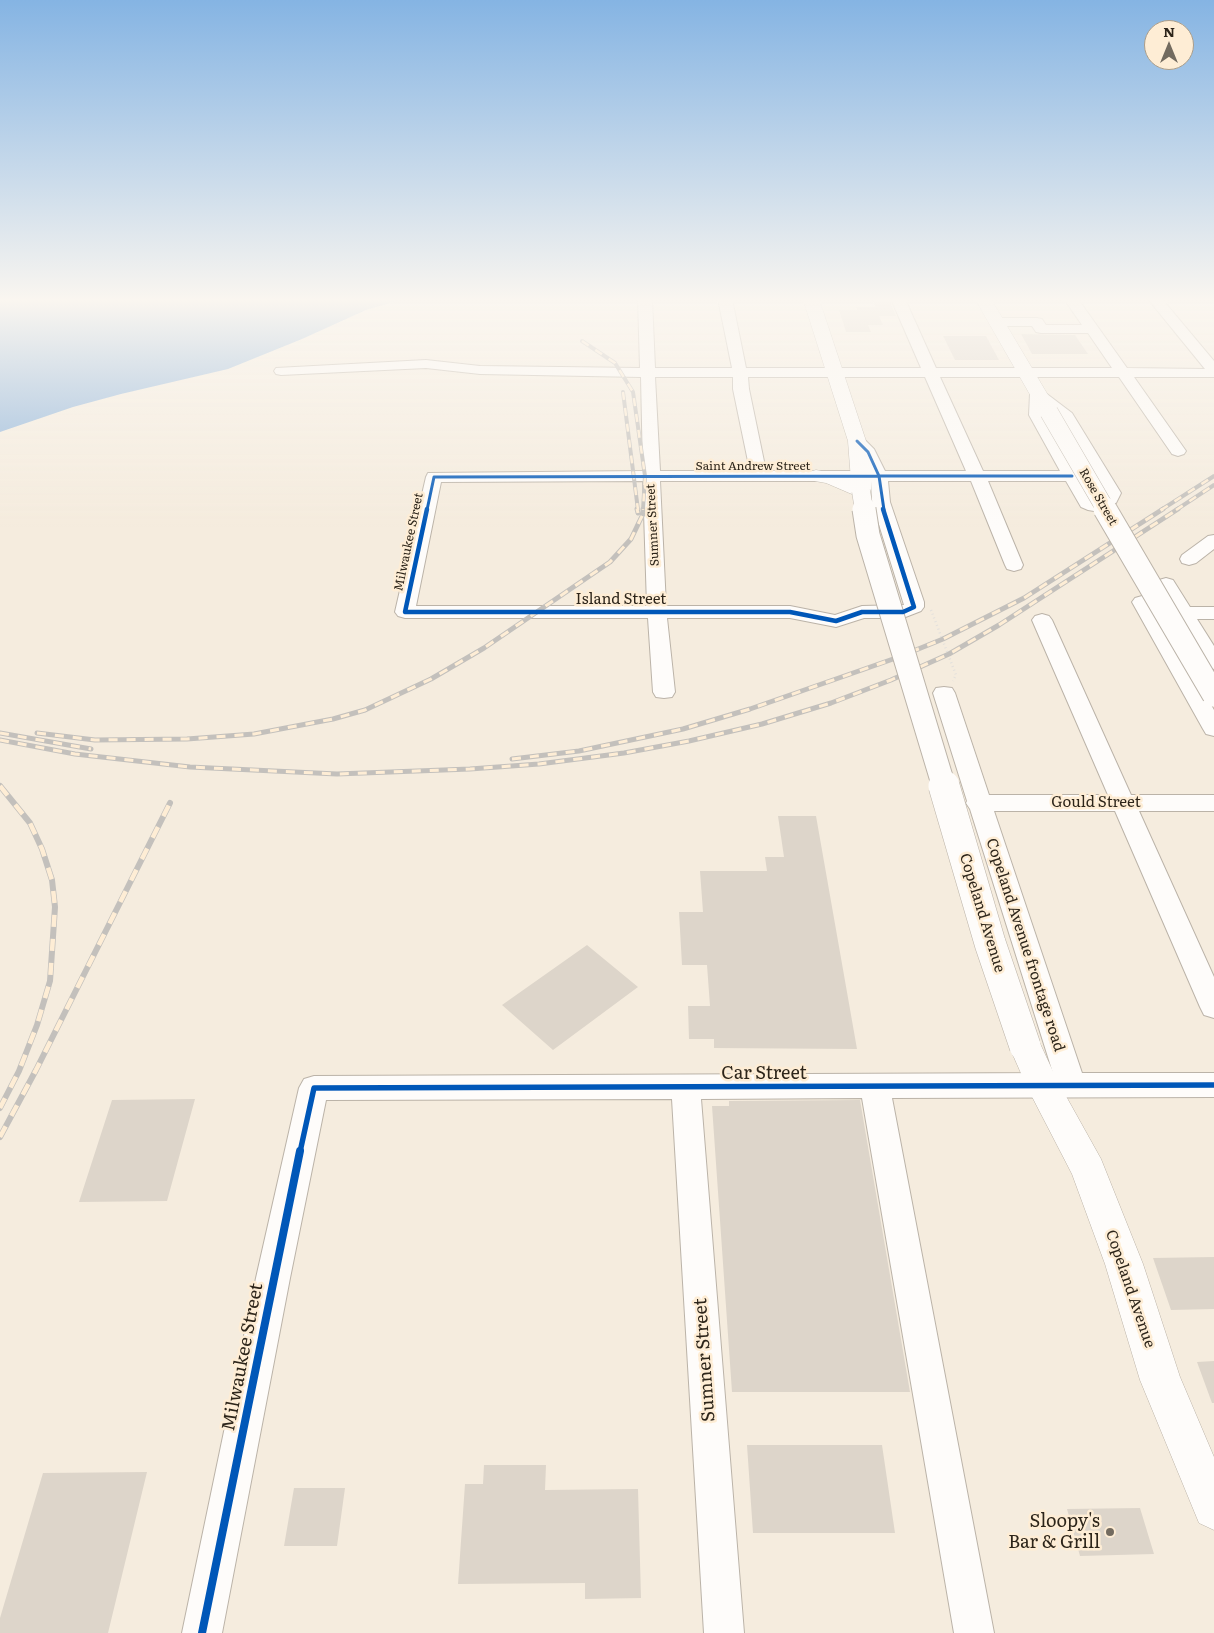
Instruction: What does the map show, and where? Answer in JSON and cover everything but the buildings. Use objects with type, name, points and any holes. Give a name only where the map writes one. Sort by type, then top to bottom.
[{"type":"highway","name":"Copeland Avenue","points":[[835,375],[857,441],[867,481],[868,535],[904,649],[990,943],[1025,1046],[1058,1086],[1124,1264],[1160,1380],[1214,1508]]},
{"type":"highway","name":"Rose Street","points":[[1027,375],[1214,696]]},
{"type":"highway","points":[[816,476],[867,481]]},
{"type":"street","name":"Sumner Street","points":[[647,375],[657,612],[664,692]]},
{"type":"street","points":[[740,375],[741,389],[759,476]]},
{"type":"street","points":[[932,375],[1014,565]]},
{"type":"street","points":[[1118,375],[1178,451]]},
{"type":"street","points":[[1044,403],[1064,413],[1112,496],[1098,505],[1089,505],[1072,476],[1037,415],[1044,403]]},
{"type":"street","name":"Saint Andrew Street","points":[[434,477],[816,476]]},
{"type":"street","points":[[867,481],[977,476],[1072,476]]},
{"type":"street","name":"Milwaukee Street","points":[[405,612],[434,477]]},
{"type":"street","name":"Island Street","points":[[405,612],[790,612],[836,621],[862,612],[903,612],[914,607],[881,502],[867,481]]},
{"type":"street","points":[[1189,559],[1214,540]]},
{"type":"street","points":[[1166,584],[1214,663]]},
{"type":"street","points":[[1142,602],[1214,729]]},
{"type":"street","points":[[1184,613],[1214,613]]},
{"type":"street","points":[[1042,620],[1125,803],[1214,1007]]},
{"type":"street","name":"Copeland Avenue frontage road","points":[[944,693],[978,803],[1058,1086]]},
{"type":"street","name":"Gould Street","points":[[978,803],[1214,803]]},
{"type":"street","name":"Car Street","points":[[314,1088],[1214,1085]]},
{"type":"street","points":[[875,1087],[974,1633]]},
{"type":"street","name":"Milwaukee Street","points":[[202,1633],[273,1278],[314,1088]]},
{"type":"street","name":"Sumner Street","points":[[686,1088],[724,1633]]},
{"type":"path","points":[[931,610],[956,674],[951,686],[944,693]]},
{"type":"water","points":[[0,375],[201,375],[73,407],[0,432]]},
{"type":"railway","points":[[623,375],[633,392],[645,476],[643,510]]},
{"type":"railway","points":[[623,392],[638,510]]},
{"type":"railway","points":[[1161,510],[1214,476]]},
{"type":"railway","points":[[1176,510],[1214,485]]},
{"type":"railway","points":[[637,509],[638,513]]},
{"type":"railway","points":[[512,759],[579,751],[683,729],[750,709],[896,658],[943,639],[1024,598],[1163,509]]},
{"type":"railway","points":[[0,740],[75,754],[190,767],[337,774],[470,769],[539,764],[624,753],[689,741],[762,724],[831,703],[891,680],[949,654],[999,625],[1178,509]]},
{"type":"railway","points":[[37,733],[95,740],[187,739],[254,734],[333,719],[365,710],[431,679],[484,648],[610,562],[631,539],[643,514],[643,510]]},
{"type":"railway","points":[[0,733],[91,749]]},
{"type":"railway","points":[[0,786],[30,823],[42,849],[52,880],[55,907],[50,981],[37,1025],[19,1071],[0,1108]]},
{"type":"railway","points":[[0,1137],[36,1070],[170,803]]},
{"type":"cycle path","points":[[857,441],[868,452],[879,476],[881,502],[914,602],[914,607],[911,609],[903,612],[862,612],[836,621],[790,612],[405,612],[434,477],[651,476],[1072,476]]},
{"type":"cycle path","points":[[202,1633],[273,1278],[314,1088],[1214,1085]]},
{"type":"place","name":"Sloopy's Bar & Grill","points":[[1110,1532]]}]
